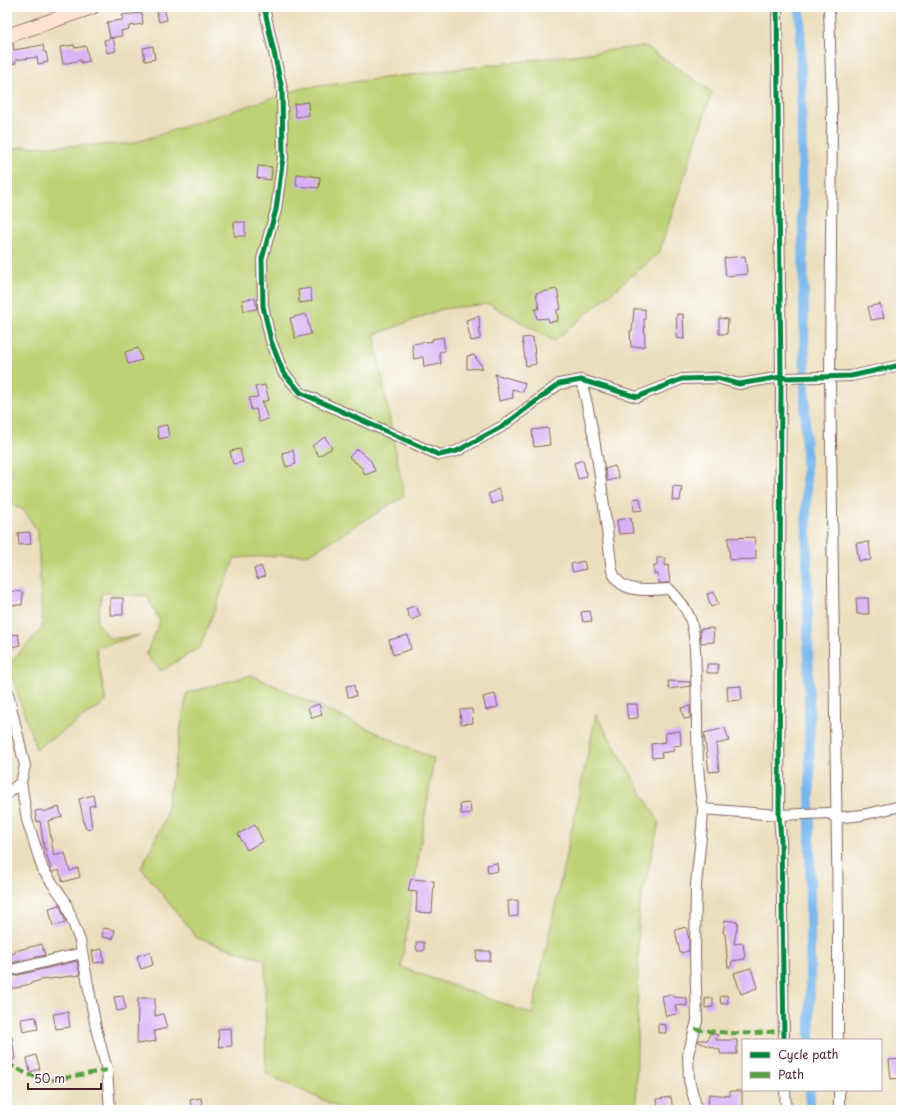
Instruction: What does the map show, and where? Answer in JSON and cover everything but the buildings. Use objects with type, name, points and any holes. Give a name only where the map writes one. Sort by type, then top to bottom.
[{"type":"street","points":[[7,36],[92,7]]},
{"type":"street","points":[[264,7],[282,89],[284,157],[276,210],[262,260],[263,306],[271,341],[283,372],[301,393],[439,455],[457,451],[503,426],[559,384],[581,380],[637,397],[657,390],[682,378],[717,378],[738,384],[784,378],[851,376],[901,365]]},
{"type":"street","points":[[777,7],[784,378],[779,815],[781,840],[784,1039]]},
{"type":"street","points":[[829,7],[832,113],[827,376],[833,815],[838,918],[838,1039]]},
{"type":"street","points":[[581,380],[588,406],[601,484],[612,571],[619,582],[630,588],[669,590],[681,602],[692,625],[695,653],[699,786],[703,809],[696,884],[696,1021],[688,1055],[689,1080],[697,1110]]},
{"type":"street","points":[[7,690],[25,766],[21,782],[27,820],[43,870],[65,901],[80,941],[96,1028],[107,1070],[110,1110]]},
{"type":"street","points":[[7,794],[21,782]]},
{"type":"street","points":[[703,809],[779,815],[862,815],[901,806]]},
{"type":"street","points":[[7,971],[82,953]]},
{"type":"street","points":[[785,1091],[786,1110]]},
{"type":"street","points":[[839,1091],[839,1110]]},
{"type":"green space","points":[[645,46],[712,92],[659,253],[554,341],[489,304],[442,309],[374,335],[404,496],[310,554],[235,558],[200,647],[161,671],[146,655],[160,621],[147,596],[102,593],[97,621],[110,639],[141,635],[96,648],[106,702],[36,749],[8,665],[42,628],[38,532],[24,510],[7,503],[7,482],[14,473],[7,469],[7,151],[20,147],[130,144],[303,88]]},
{"type":"green space","points":[[251,675],[434,759],[401,967],[532,1014],[596,715],[659,822],[639,910],[636,1110],[345,1110],[266,1074],[265,960],[197,938],[141,868],[165,819],[187,693]]},
{"type":"waterway","points":[[800,7],[810,780],[810,1039]]},
{"type":"waterway","points":[[810,1091],[810,1110]]},
{"type":"marked path","points":[[695,1029],[739,1033],[761,1033],[783,1030]]},
{"type":"marked path","points":[[7,1065],[48,1081],[107,1070]]},
{"type":"cycle path","points":[[264,7],[282,89],[283,157],[276,210],[262,259],[263,306],[271,341],[283,372],[301,393],[439,455],[457,451],[503,426],[559,384],[581,380],[637,397],[682,379],[717,378],[739,384],[781,377],[851,376],[901,365]]},
{"type":"cycle path","points":[[777,7],[781,377],[779,815],[781,840],[784,1039]]}]
